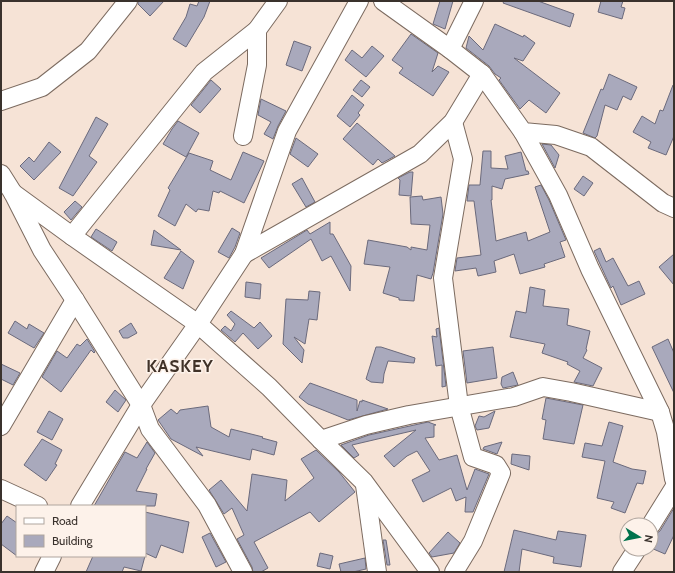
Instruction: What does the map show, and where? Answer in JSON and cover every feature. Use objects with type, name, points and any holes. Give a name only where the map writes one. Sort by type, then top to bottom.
[{"type":"street","points":[[1,101],[42,87],[88,51],[128,1]]},
{"type":"street","points":[[72,236],[204,72],[257,30],[278,1]]},
{"type":"street","points":[[81,505],[140,405],[198,324],[244,254],[287,130],[358,1]]},
{"type":"street","points":[[383,1],[482,74],[523,132],[558,195],[590,269],[660,412],[666,432],[674,479]]},
{"type":"street","points":[[450,49],[474,1]]},
{"type":"street","points":[[243,136],[256,65],[257,30]]},
{"type":"street","points":[[244,254],[420,154],[453,122],[482,74]]},
{"type":"street","points":[[453,122],[463,160],[443,278],[459,406],[473,457],[496,465],[501,473],[473,541],[454,572]]},
{"type":"street","points":[[523,132],[556,135],[591,147],[663,203],[674,208]]},
{"type":"street","points":[[1,174],[13,193],[42,250],[140,405],[150,429],[207,505],[243,572]]},
{"type":"street","points":[[13,193],[198,324],[269,387],[364,482],[430,572]]},
{"type":"street","points":[[1,426],[75,300]]},
{"type":"street","points":[[321,440],[409,415],[514,397],[543,387],[660,412]]},
{"type":"street","points":[[364,482],[377,572]]},
{"type":"street","points":[[1,488],[36,505]]},
{"type":"street","points":[[656,517],[674,488]]},
{"type":"street","points":[[44,572],[52,557]]},
{"type":"street","points":[[622,572],[631,557]]},
{"type":"building","points":[[138,1],[164,1],[150,16],[138,4]]},
{"type":"building","points":[[199,1],[210,1],[204,17],[186,47],[173,39],[186,17],[190,4],[197,6]]},
{"type":"building","points":[[440,1],[453,1],[445,29],[433,24]]},
{"type":"building","points":[[504,1],[538,1],[574,14],[570,27],[503,3]]},
{"type":"building","points":[[601,1],[623,1],[621,7],[625,8],[622,19],[598,12]]},
{"type":"building","points":[[495,24],[523,37],[524,35],[535,43],[523,61],[514,58],[560,93],[546,113],[529,100],[520,109],[499,80],[501,78],[495,74],[489,66],[466,48],[469,36],[483,50]]},
{"type":"building","points":[[411,34],[438,53],[432,72],[438,66],[449,72],[433,96],[399,73],[403,68],[392,60]]},
{"type":"building","points":[[294,41],[311,47],[302,71],[286,65]]},
{"type":"building","points":[[372,46],[384,56],[366,77],[345,60],[352,50],[362,58]]},
{"type":"building","points":[[609,74],[637,87],[631,100],[623,96],[617,110],[605,105],[597,136],[595,138],[583,133],[601,89],[603,90]]},
{"type":"building","points":[[211,80],[221,89],[200,113],[191,105]]},
{"type":"building","points":[[361,80],[370,87],[362,97],[353,90]]},
{"type":"building","points":[[673,85],[674,136],[666,155],[648,148],[651,142],[633,132],[642,116],[655,124],[660,110],[663,111]]},
{"type":"building","points":[[352,95],[364,105],[358,113],[360,115],[350,127],[337,116]]},
{"type":"building","points":[[261,99],[286,111],[273,139],[264,134],[271,122],[258,115]]},
{"type":"building","points":[[96,117],[108,124],[89,156],[97,162],[73,196],[59,188]]},
{"type":"building","points":[[178,121],[199,133],[186,157],[163,144]]},
{"type":"building","points":[[357,123],[395,156],[382,163],[378,159],[373,165],[343,139]]},
{"type":"building","points":[[296,138],[318,154],[308,167],[290,154]]},
{"type":"building","points":[[49,142],[61,152],[34,180],[20,166],[29,157],[34,162]]},
{"type":"building","points":[[542,144],[551,145],[559,155],[555,168]]},
{"type":"building","points":[[483,151],[491,151],[491,168],[508,169],[505,156],[521,152],[526,171],[528,171],[529,174],[505,179],[502,189],[492,186],[491,200],[496,241],[526,232],[528,241],[550,232],[535,187],[541,185],[566,240],[560,242],[565,257],[544,264],[545,267],[520,274],[514,254],[494,261],[496,272],[478,276],[476,268],[455,271],[457,258],[481,255],[474,201],[467,201],[469,185],[480,185]]},
{"type":"building","points":[[243,152],[264,161],[244,203],[220,191],[219,193],[213,191],[209,211],[198,209],[196,212],[186,204],[175,226],[158,216],[170,190],[168,188],[189,153],[213,161],[210,170],[231,180]]},
{"type":"building","points":[[413,172],[411,196],[399,195],[400,180],[398,178]]},
{"type":"building","points":[[583,176],[593,183],[584,196],[574,189]]},
{"type":"building","points":[[302,178],[315,202],[306,207],[292,184]]},
{"type":"building","points":[[422,196],[423,200],[441,197],[443,214],[433,273],[431,279],[417,275],[414,301],[399,300],[399,298],[383,293],[390,267],[364,264],[368,240],[407,247],[411,250],[411,247],[427,250],[430,225],[411,224],[410,197]]},
{"type":"building","points":[[75,201],[82,207],[71,220],[64,212]]},
{"type":"building","points":[[330,222],[330,234],[333,234],[351,266],[350,291],[331,256],[322,261],[311,239],[269,268],[261,258],[307,230],[310,234]]},
{"type":"building","points":[[232,228],[240,233],[229,258],[218,252]]},
{"type":"building","points":[[96,229],[117,242],[112,251],[91,237]]},
{"type":"building","points":[[154,230],[181,250],[151,245]]},
{"type":"building","points":[[600,248],[606,262],[613,258],[628,286],[639,281],[645,294],[621,305],[613,286],[611,288],[594,251]]},
{"type":"building","points":[[181,251],[194,261],[183,289],[164,278]]},
{"type":"building","points":[[674,254],[674,285],[659,267]]},
{"type":"building","points":[[246,282],[261,284],[260,299],[245,297]]},
{"type":"building","points":[[530,287],[545,290],[543,306],[569,309],[567,325],[590,331],[587,350],[583,358],[602,368],[593,386],[574,382],[580,371],[567,364],[568,362],[542,353],[545,344],[510,337],[516,311],[526,313]]},
{"type":"building","points":[[309,291],[320,292],[317,320],[309,319],[305,344],[294,337],[304,350],[302,363],[283,344],[286,299],[308,300]]},
{"type":"building","points":[[231,311],[254,328],[260,322],[272,336],[258,349],[243,333],[235,342],[221,330],[225,326],[231,331],[235,324],[227,315]]},
{"type":"building","points":[[15,321],[27,329],[29,324],[44,333],[34,348],[8,333]]},
{"type":"building","points":[[131,323],[137,333],[128,338],[123,338],[119,331]]},
{"type":"building","points":[[439,328],[446,386],[442,387],[442,365],[436,366],[432,336],[437,337],[436,329]]},
{"type":"building","points":[[87,339],[95,352],[94,353],[91,350],[61,392],[42,377],[57,351],[67,358],[77,344],[80,346]]},
{"type":"building","points":[[668,339],[674,353],[674,393],[652,347]]},
{"type":"building","points":[[376,347],[381,347],[415,358],[414,363],[388,361],[383,383],[371,382],[366,379]]},
{"type":"building","points":[[493,347],[497,378],[467,383],[463,351]]},
{"type":"building","points":[[1,364],[20,373],[13,385],[1,379]]},
{"type":"building","points":[[513,372],[518,385],[503,388],[501,384],[502,377]]},
{"type":"building","points":[[310,383],[357,400],[357,411],[360,401],[362,402],[362,400],[388,409],[348,420],[308,404],[299,397]]},
{"type":"building","points":[[115,390],[126,400],[118,412],[106,402]]},
{"type":"building","points":[[546,398],[583,405],[574,444],[543,439],[546,420],[542,419]]},
{"type":"building","points":[[208,406],[211,427],[229,437],[231,429],[277,442],[274,455],[252,449],[250,460],[196,447],[203,456],[171,439],[158,420],[171,409],[177,414],[180,410]]},
{"type":"building","points":[[49,411],[63,419],[52,440],[37,432]]},
{"type":"building","points":[[495,411],[489,428],[477,430],[475,426],[479,416],[484,417]]},
{"type":"building","points":[[428,422],[436,425],[434,425],[434,437],[425,438],[439,460],[457,455],[467,490],[475,469],[489,474],[473,512],[465,512],[466,497],[456,501],[451,488],[423,502],[412,480],[430,471],[417,451],[407,456],[394,467],[384,456],[416,430],[352,445],[359,455],[354,458],[341,445],[369,435]]},
{"type":"building","points":[[609,422],[623,426],[613,462],[632,469],[646,471],[643,484],[637,483],[625,513],[611,508],[614,502],[597,498],[605,461],[582,457],[585,443],[602,446]]},
{"type":"building","points":[[42,439],[62,450],[55,464],[57,465],[46,481],[24,465]]},
{"type":"building","points":[[147,442],[155,453],[136,491],[157,494],[155,506],[95,505],[125,452],[137,458]]},
{"type":"building","points":[[502,442],[497,454],[483,449],[484,447]]},
{"type":"building","points":[[316,450],[339,472],[355,492],[319,522],[310,512],[254,542],[268,568],[261,572],[253,572],[252,567],[237,539],[244,535],[232,508],[224,514],[209,490],[221,480],[247,511],[252,474],[287,480],[285,501],[314,478],[301,459]]},
{"type":"building","points":[[512,454],[530,456],[529,470],[511,464]]},
{"type":"building","points":[[674,508],[674,535],[665,554],[659,551],[660,531]]},
{"type":"building","points":[[146,512],[189,522],[183,553],[161,545],[156,558],[146,553]]},
{"type":"building","points":[[7,516],[16,522],[16,555],[1,544],[1,524]]},
{"type":"building","points":[[514,530],[556,540],[558,531],[586,535],[581,567],[553,563],[554,557],[522,549],[519,572],[504,572]]},
{"type":"building","points":[[448,532],[460,543],[454,553],[432,557],[429,553]]},
{"type":"building","points":[[210,533],[226,562],[216,567],[202,537]]},
{"type":"building","points":[[383,540],[386,540],[390,565],[387,565]]},
{"type":"building","points":[[320,553],[333,556],[330,569],[317,566]]},
{"type":"building","points":[[93,557],[145,557],[141,571],[124,567],[122,572],[86,572]]},
{"type":"building","points":[[365,558],[366,569],[353,572],[341,572],[339,564]]},
{"type":"district","name":"KASKEY","points":[[180,366]]}]
